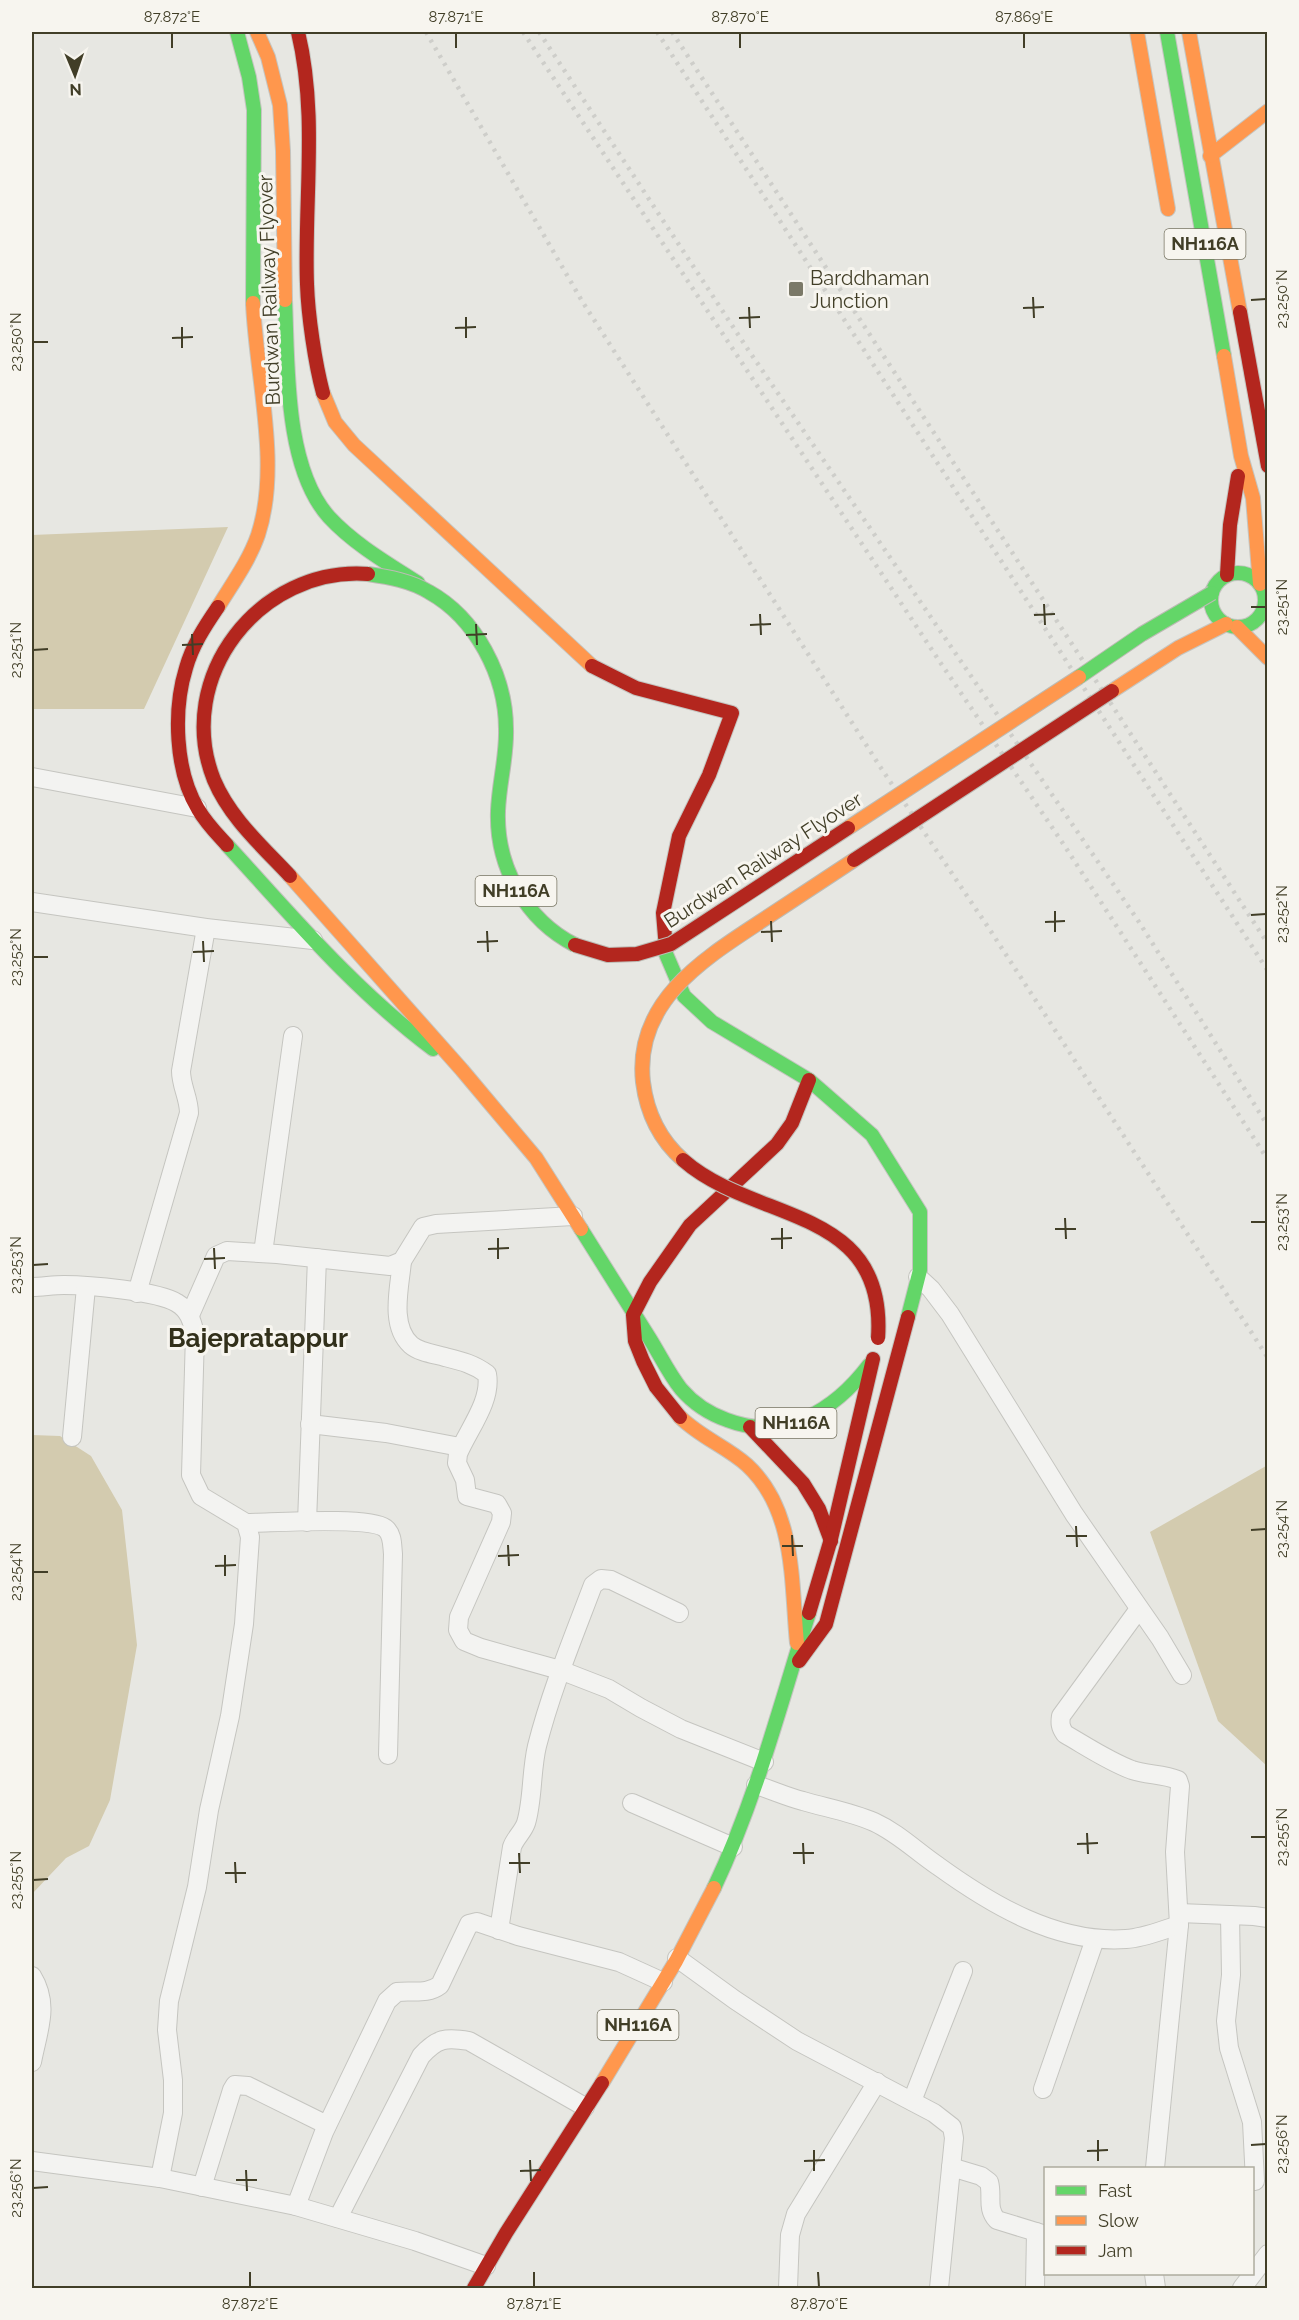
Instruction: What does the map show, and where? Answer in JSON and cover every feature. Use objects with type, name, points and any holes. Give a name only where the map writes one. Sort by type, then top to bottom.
[{"type":"main road","points":[[237,32],[252,90],[255,122],[253,310],[264,428],[265,493],[262,518],[247,558],[196,642],[186,670],[180,698],[180,735],[185,776],[197,808],[269,892],[371,999],[393,1019],[462,1070]]},
{"type":"main road","name":"Burdwan Railway Flyover","points":[[257,32],[274,74],[282,107],[284,155],[282,225],[287,353],[292,422],[308,484],[328,515],[362,545],[453,610],[474,633],[501,686],[507,715],[507,740],[498,820],[501,855],[515,890],[536,919],[558,937],[586,950],[612,954],[637,954],[671,944],[1021,716],[1142,634],[1212,593],[1217,582],[1227,575]]},
{"type":"main road","points":[[298,32],[306,61],[309,101],[307,286],[313,339],[326,404],[335,422],[354,445],[587,664],[636,688],[732,713],[709,775],[679,836],[663,913],[666,954],[684,996],[712,1022],[809,1080],[872,1135],[920,1212],[918,1277],[826,1624],[795,1667]]},
{"type":"main road","points":[[1137,32],[1168,209]]},
{"type":"main road","name":"NH116A","points":[[474,2289],[585,2107],[638,2026],[677,1958],[733,1847],[795,1667],[831,1541],[878,1338],[880,1321],[877,1300],[869,1277],[857,1256],[812,1223],[719,1183],[689,1166],[669,1149],[647,1109],[641,1075],[644,1049],[653,1021],[669,994],[690,972],[716,951],[1157,661],[1197,638],[1232,625],[1249,625],[1259,617],[1264,607],[1253,498],[1241,456],[1167,32]]},
{"type":"main road","points":[[1189,32],[1268,466]]},
{"type":"main road","points":[[1210,156],[1268,111]]},
{"type":"main road","name":"NH116A","points":[[1227,575],[1230,525],[1241,456]]},
{"type":"main road","name":"Burdwan Railway Flyover","points":[[431,593],[400,579],[363,573],[334,575],[303,584],[277,596],[250,616],[230,639],[213,676],[204,711],[205,746],[213,778],[225,802],[462,1070]]},
{"type":"main road","points":[[1227,575],[1239,573],[1251,576],[1264,593]]},
{"type":"main road","points":[[1212,593],[1212,605],[1216,616],[1232,625],[1268,658]]},
{"type":"main road","name":"NH116A","points":[[462,1070],[536,1158],[682,1390],[703,1408],[717,1416],[750,1427],[779,1427],[817,1415],[838,1402],[852,1389],[873,1359]]},
{"type":"main road","points":[[798,1651],[787,1541],[778,1508],[765,1484],[746,1464],[692,1429],[670,1406],[656,1387],[643,1361],[635,1341],[633,1315],[650,1282],[690,1225],[777,1144],[792,1122],[809,1080]]},
{"type":"main road","name":"NH116A","points":[[750,1427],[789,1464],[806,1487],[819,1507],[831,1541]]},
{"type":"street","points":[[32,777],[197,808]]},
{"type":"street","points":[[32,902],[206,928],[315,940]]},
{"type":"street","points":[[137,1293],[189,1113],[189,1101],[181,1084],[181,1071],[206,928]]},
{"type":"street","points":[[263,1253],[293,1036]]},
{"type":"street","points":[[573,1216],[430,1225],[423,1227],[402,1261],[398,1312],[400,1330],[411,1345],[427,1352],[476,1365],[487,1374],[489,1384],[485,1398],[460,1448],[457,1463],[465,1480],[467,1496],[497,1504],[502,1513],[501,1522],[459,1617],[458,1630],[464,1641],[560,1670],[609,1689],[681,1728],[764,1762]]},
{"type":"street","points":[[190,1316],[216,1256],[227,1251],[390,1266],[402,1261]]},
{"type":"street","points":[[307,1522],[317,1258]]},
{"type":"street","points":[[918,1277],[931,1289],[950,1314],[1074,1514],[1160,1638],[1182,1675]]},
{"type":"street","points":[[32,1287],[65,1285],[157,1296],[177,1303],[190,1316],[195,1334],[191,1475],[201,1496],[246,1523],[377,1524],[387,1529],[392,1539],[388,1755]]},
{"type":"street","points":[[72,1437],[86,1287]]},
{"type":"street","points":[[310,1424],[386,1433],[460,1448]]},
{"type":"street","points":[[160,2178],[172,2113],[172,2080],[167,2030],[169,2001],[197,1887],[209,1810],[230,1716],[244,1624],[250,1537],[246,1523]]},
{"type":"street","points":[[499,1930],[514,1839],[526,1823],[534,1757],[560,1670],[593,1585],[601,1579],[610,1580],[679,1613]]},
{"type":"street","points":[[1139,1609],[1061,1716],[1060,1728],[1065,1734],[1131,1770],[1178,1780],[1180,1794],[1175,1852],[1179,1919],[1155,2167]]},
{"type":"street","points":[[756,1785],[874,1822],[901,1838],[963,1884],[1033,1922],[1061,1932],[1095,1939],[1128,1939],[1179,1919],[1230,1915],[1268,1918]]},
{"type":"street","points":[[632,1803],[733,1847]]},
{"type":"street","points":[[1230,1915],[1231,1967],[1226,2021],[1229,2048],[1252,2122],[1255,2181]]},
{"type":"street","points":[[296,2206],[327,2125],[387,2001],[397,1992],[423,1992],[434,1990],[440,1985],[469,1924],[477,1922],[619,1962],[663,1982]]},
{"type":"street","points":[[1043,2089],[1095,1939]]},
{"type":"street","points":[[677,1958],[797,2041],[912,2101],[946,2120],[952,2127],[954,2138],[939,2289]]},
{"type":"street","points":[[912,2101],[963,1971]]},
{"type":"street","points":[[32,1976],[41,1994],[43,2008],[32,2061]]},
{"type":"street","points":[[338,2218],[422,2056],[432,2043],[450,2038],[469,2041],[585,2107]]},
{"type":"street","points":[[788,2289],[790,2235],[796,2214],[877,2082]]},
{"type":"street","points":[[202,2187],[232,2090],[236,2085],[248,2086],[327,2125]]},
{"type":"street","points":[[32,2161],[160,2178],[296,2206],[415,2241],[486,2266]]},
{"type":"street","points":[[951,2167],[981,2176],[989,2182],[991,2214],[997,2220],[1041,2234],[1035,2289]]},
{"type":"street","points":[[1254,2273],[1268,2254]]},
{"type":"street","points":[[1242,2289],[1252,2275]]},
{"type":"shaded area","points":[[228,527],[144,709],[32,709],[32,535]]},
{"type":"shaded area","points":[[32,1435],[60,1436],[91,1456],[122,1510],[137,1645],[110,1800],[89,1846],[66,1858],[32,1894]]},
{"type":"shaded area","points":[[1266,1466],[1268,1468],[1267,1766],[1218,1721],[1150,1532]]},
{"type":"railway","points":[[426,32],[582,301],[881,768],[990,930],[1268,1358]]},
{"type":"railway","points":[[523,32],[942,665],[1064,845],[1268,1160]]},
{"type":"railway","points":[[539,32],[747,348],[1139,922],[1268,1126]]},
{"type":"railway","points":[[657,32],[1268,971]]},
{"type":"railway","points":[[672,32],[1268,944]]},
{"type":"traffic: fast","points":[[237,32],[249,77],[254,110],[253,303]]},
{"type":"traffic: fast","points":[[1167,32],[1224,356]]},
{"type":"traffic: fast","points":[[285,300],[291,414],[296,443],[314,496],[329,517],[349,536],[418,583]]},
{"type":"traffic: fast","points":[[1238,573],[1248,575],[1257,581],[1263,590],[1265,600],[1263,610],[1257,619],[1248,625],[1238,627],[1228,625],[1219,619],[1213,610],[1211,600],[1213,590],[1219,581],[1228,575],[1238,573]]},
{"type":"traffic: fast","points":[[368,574],[407,582],[422,588],[446,603],[461,617],[485,650],[501,689],[505,709],[506,739],[498,811],[502,852],[517,890],[529,906],[542,921],[575,945]]},
{"type":"traffic: fast","points":[[1079,677],[1142,634],[1212,593]]},
{"type":"traffic: fast","points":[[227,845],[300,926],[351,978],[433,1049]]},
{"type":"traffic: fast","points":[[665,937],[666,954],[684,996],[712,1022],[809,1080],[872,1135],[920,1212],[920,1270],[908,1317]]},
{"type":"traffic: fast","points":[[581,1229],[681,1389],[702,1408],[714,1415],[748,1426],[768,1427],[807,1418],[840,1396],[869,1365]]},
{"type":"traffic: fast","points":[[714,1888],[755,1786],[809,1613]]},
{"type":"traffic: slow","points":[[257,32],[268,57],[280,105],[283,151],[285,300]]},
{"type":"traffic: slow","points":[[1137,32],[1168,209]]},
{"type":"traffic: slow","points":[[1189,32],[1240,312]]},
{"type":"traffic: slow","points":[[1210,156],[1268,111]]},
{"type":"traffic: slow","points":[[218,607],[250,554],[265,508],[267,450],[253,303]]},
{"type":"traffic: slow","points":[[1224,356],[1241,456],[1253,498],[1260,584]]},
{"type":"traffic: slow","points":[[323,393],[335,422],[354,445],[592,666]]},
{"type":"traffic: slow","points":[[1112,691],[1178,648],[1226,624]]},
{"type":"traffic: slow","points":[[1237,627],[1268,658]]},
{"type":"traffic: slow","points":[[848,828],[1079,677]]},
{"type":"traffic: slow","points":[[683,1160],[667,1143],[655,1125],[643,1082],[643,1053],[650,1028],[662,1005],[678,985],[719,950],[854,860]]},
{"type":"traffic: slow","points":[[290,876],[462,1070],[536,1158],[581,1229]]},
{"type":"traffic: slow","points":[[680,1417],[747,1465],[763,1483],[775,1503],[788,1548],[797,1643]]},
{"type":"traffic: slow","points":[[602,2083],[676,1961],[714,1888]]},
{"type":"traffic: jam","points":[[298,32],[304,63],[309,126],[308,296],[310,324],[323,393]]},
{"type":"traffic: jam","points":[[1240,312],[1268,466]]},
{"type":"traffic: jam","points":[[1227,575],[1230,525],[1238,476]]},
{"type":"traffic: jam","points":[[290,876],[238,819],[214,780],[204,741],[206,703],[216,667],[235,635],[261,609],[293,588],[329,576],[368,574]]},
{"type":"traffic: jam","points":[[218,607],[195,644],[186,668],[179,702],[178,740],[190,794],[204,819],[227,845]]},
{"type":"traffic: jam","points":[[592,666],[636,688],[732,713],[709,775],[679,836],[663,913],[665,937]]},
{"type":"traffic: jam","points":[[854,860],[1112,691]]},
{"type":"traffic: jam","points":[[575,945],[608,955],[637,954],[671,944],[848,828]]},
{"type":"traffic: jam","points":[[680,1417],[656,1387],[643,1361],[635,1341],[633,1315],[650,1282],[690,1225],[777,1144],[792,1123],[809,1080]]},
{"type":"traffic: jam","points":[[683,1160],[713,1181],[811,1223],[840,1240],[862,1263],[875,1295],[878,1338]]},
{"type":"traffic: jam","points":[[799,1661],[826,1624],[908,1317]]},
{"type":"traffic: jam","points":[[809,1613],[831,1539],[873,1359]]},
{"type":"traffic: jam","points":[[750,1427],[803,1483],[819,1509],[831,1541]]},
{"type":"traffic: jam","points":[[474,2288],[506,2233],[602,2083]]},
{"type":"place","name":"Barddhaman Junction","points":[[796,289]]},
{"type":"district","name":"Bajepratappur","points":[[258,1338]]}]
